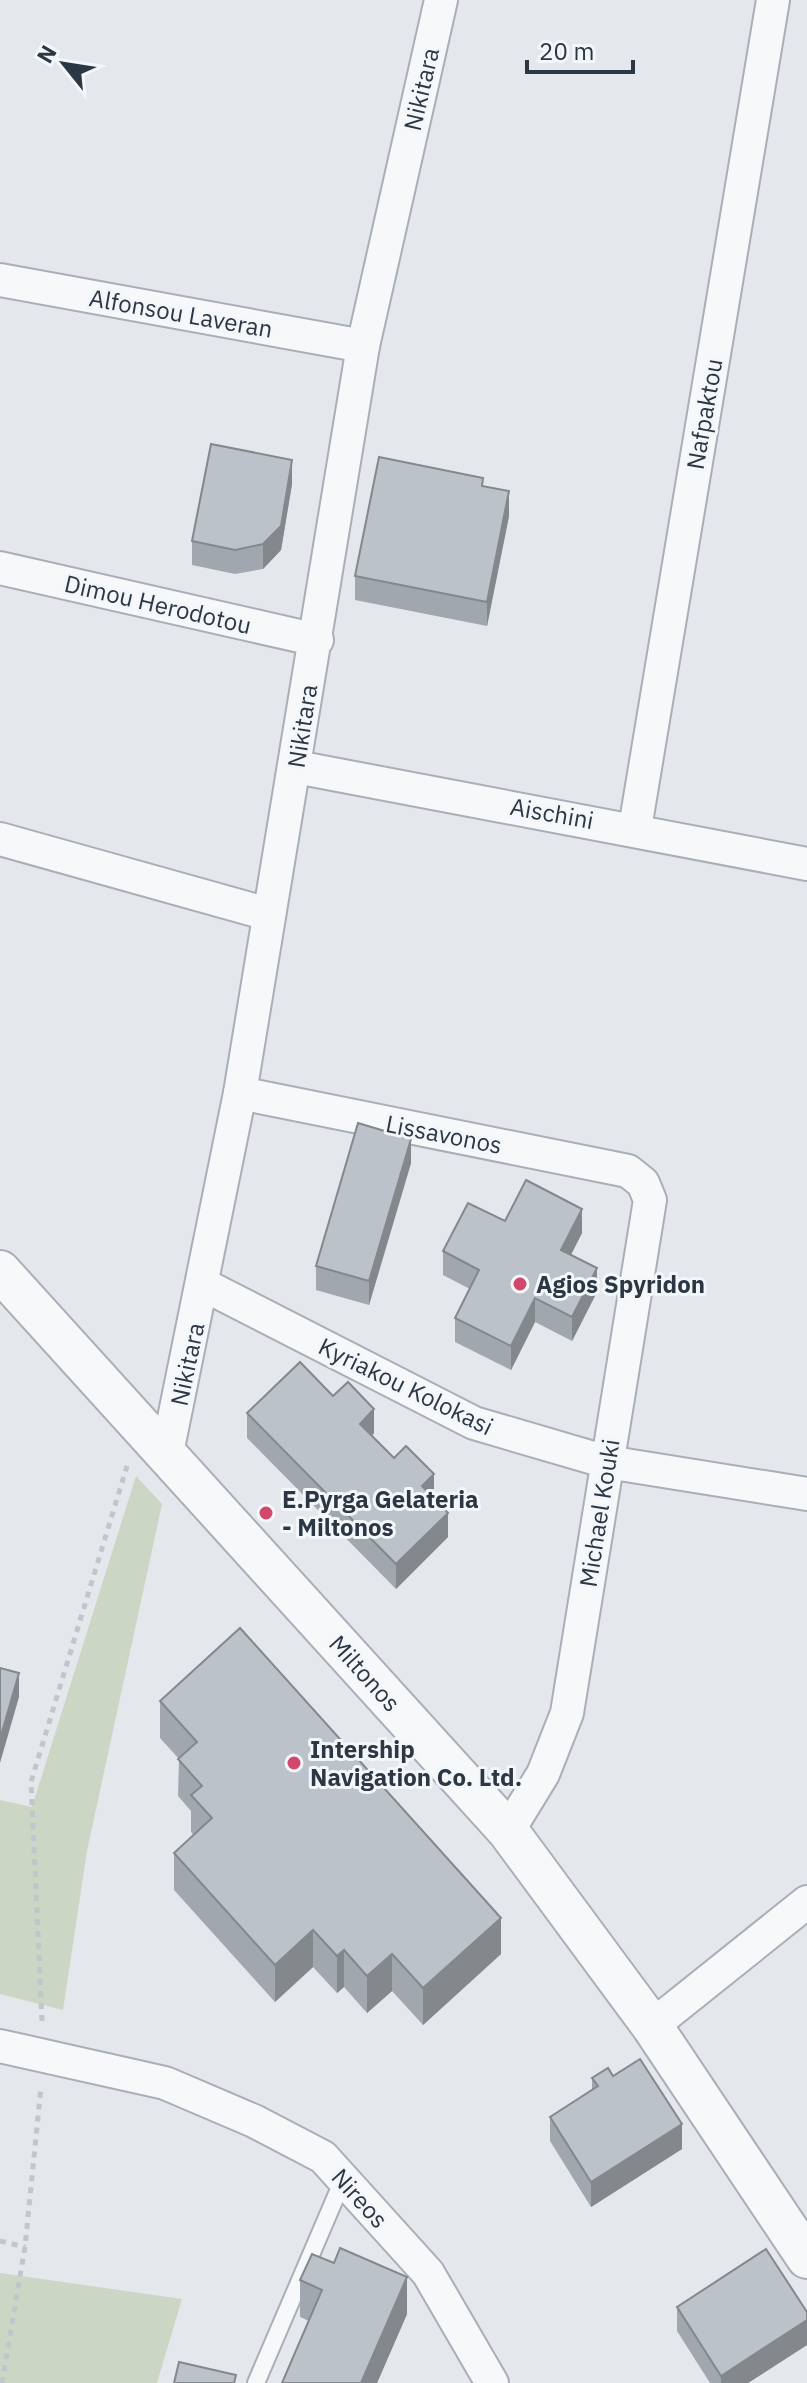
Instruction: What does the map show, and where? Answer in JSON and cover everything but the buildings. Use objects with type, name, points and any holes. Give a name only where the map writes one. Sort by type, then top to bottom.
[{"type":"street","name":"Nikitara","points":[[167,1453],[204,1285],[240,1093],[363,346],[441,0]]},
{"type":"street","name":"Nafpaktou","points":[[635,828],[773,0]]},
{"type":"street","name":"Alfonsou Laveran","points":[[0,280],[363,346]]},
{"type":"street","name":"Dimou Herodotou","points":[[0,568],[317,640]]},
{"type":"street","name":"Aischini","points":[[296,767],[635,828],[807,864]]},
{"type":"street","points":[[0,839],[268,914]]},
{"type":"street","name":"Lissavonos","points":[[240,1093],[628,1171],[643,1183]]},
{"type":"street","name":"Michael Kouki","points":[[508,1831],[543,1774],[567,1713],[650,1200],[643,1183]]},
{"type":"street","name":"Miltonos","points":[[0,1271],[508,1831],[652,2026],[807,2258]]},
{"type":"street","name":"Kyriakou Kolokasi","points":[[204,1285],[474,1423],[607,1462],[807,1494]]},
{"type":"street","points":[[652,2026],[807,1902]]},
{"type":"street","name":"Nireos","points":[[0,2046],[165,2083],[254,2121],[323,2157],[428,2273],[492,2383]]},
{"type":"lane","points":[[256,2383],[343,2180]]},
{"type":"path","points":[[2,2383],[25,2247],[44,2057],[31,1782],[140,1424]]},
{"type":"path","points":[[0,2241],[25,2247]]},
{"type":"green space","points":[[136,1476],[162,1504],[87,1851],[63,2010],[0,1994],[0,1800],[32,1807]]},
{"type":"green space","points":[[0,2273],[182,2299],[157,2383],[0,2383]]},
{"type":"place","name":"Agios Spyridon","points":[[520,1284]]},
{"type":"place","name":"E.Pyrga Gelateria - Miltonos","points":[[266,1513]]},
{"type":"place","name":"Intership Navigation Co. Ltd.","points":[[294,1763]]}]
